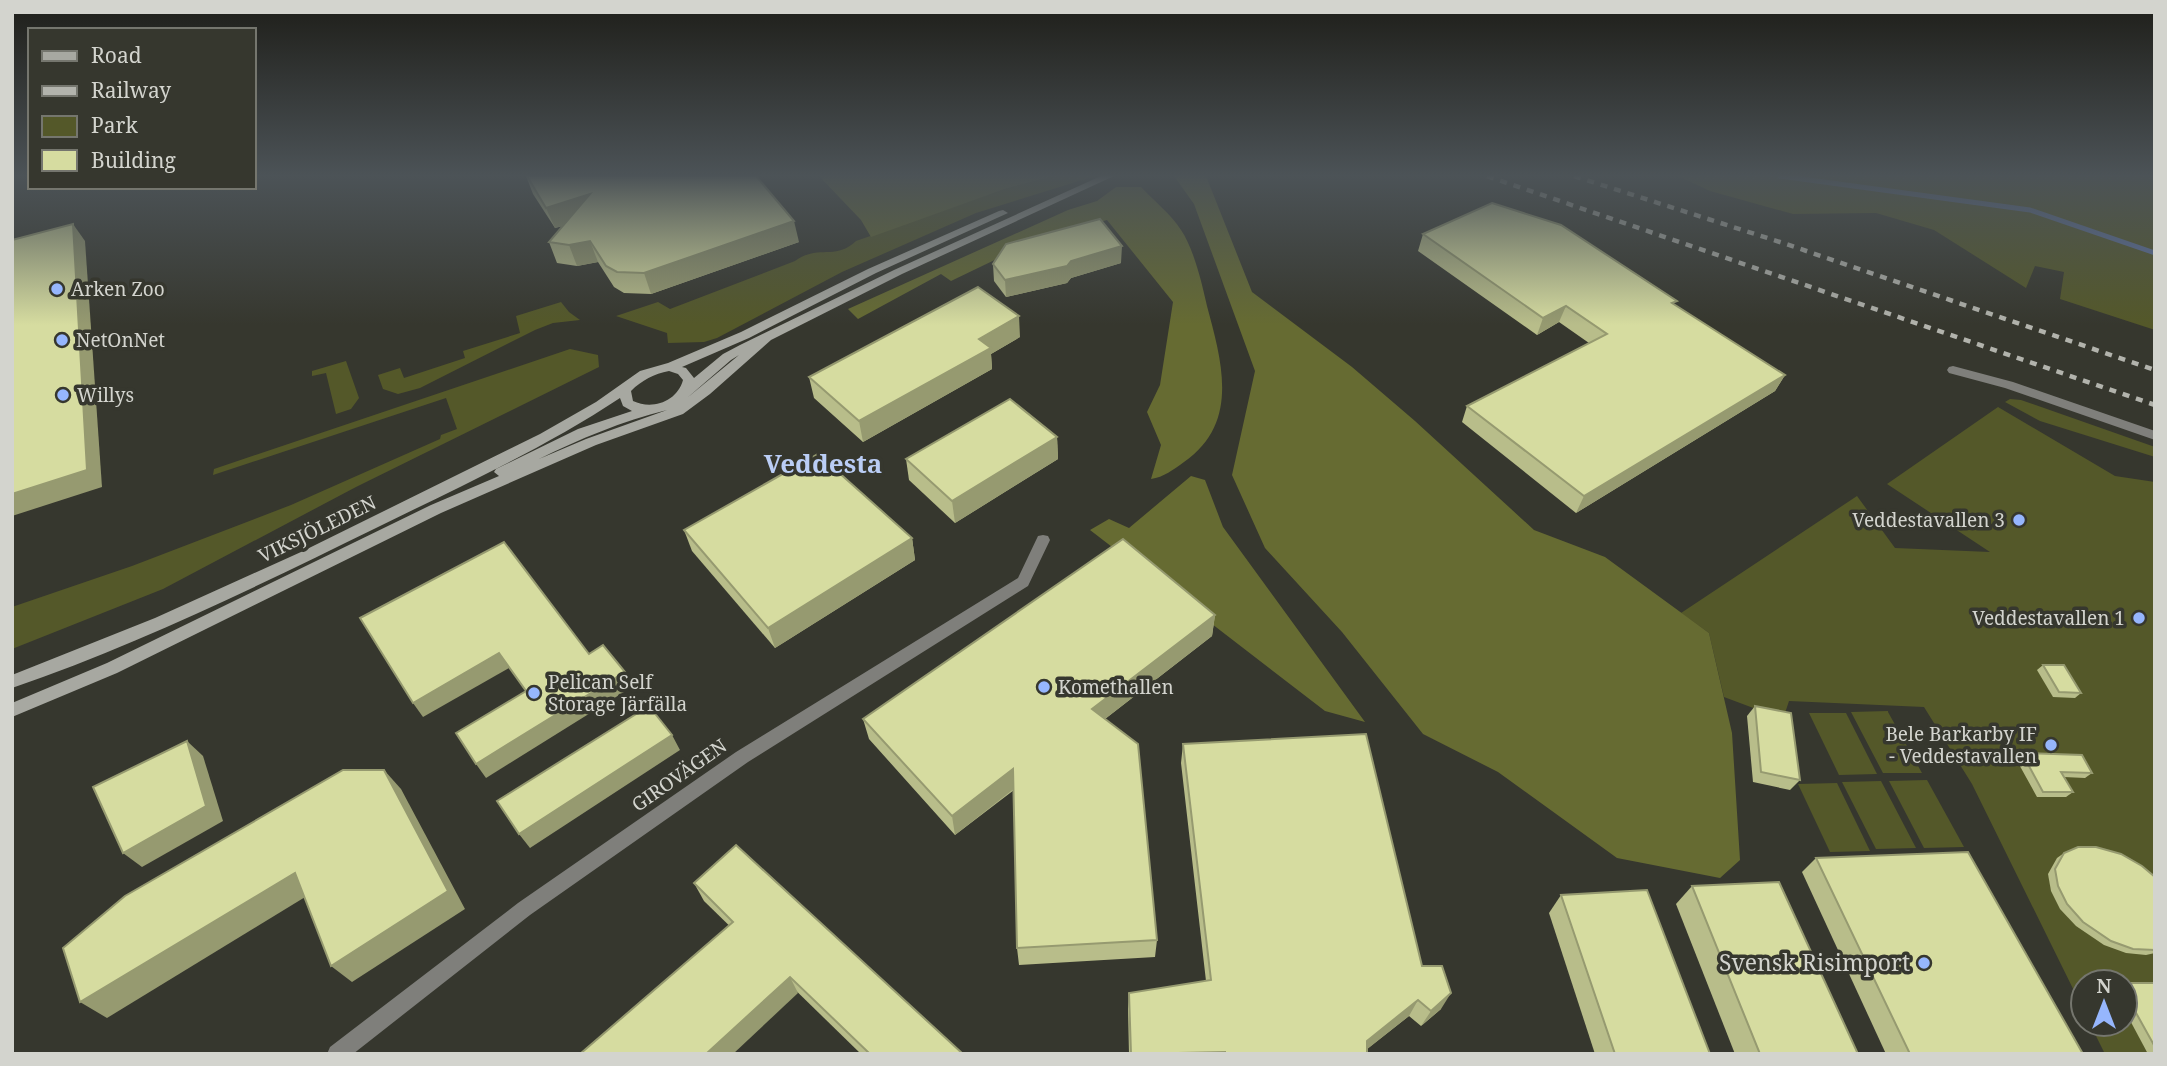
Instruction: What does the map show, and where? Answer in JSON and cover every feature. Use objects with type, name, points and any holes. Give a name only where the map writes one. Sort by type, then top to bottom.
[{"type":"main road","name":"VIKSJÖLEDEN","points":[[12,682],[154,626],[292,564],[539,441],[597,408],[644,374],[670,367],[745,335],[916,250],[973,226]]},
{"type":"main road","name":"VIKSJÖLEDEN","points":[[12,710],[112,668],[436,509],[562,441],[670,404],[727,357],[998,226]]},
{"type":"main road","name":"VIKSJÖLEDEN","points":[[436,509],[592,442],[678,411],[706,391],[765,340]]},
{"type":"main road","points":[[670,367],[685,374],[689,380],[687,390]]},
{"type":"main road","points":[[627,388],[627,403],[637,408],[650,409]]},
{"type":"street","points":[[1953,370],[2009,384],[2155,436]]},
{"type":"street","name":"GIROVÄGEN","points":[[337,1054],[524,909],[742,757],[1023,582],[1043,540]]},
{"type":"green space","points":[[864,226],[902,226],[871,237]]},
{"type":"green space","points":[[900,226],[947,226],[842,272],[717,338],[704,342],[668,343],[667,333],[616,316],[658,302],[670,309],[803,256],[834,252]]},
{"type":"green space","points":[[1033,226],[1087,226],[1032,242],[951,281],[941,274],[858,319],[848,309]]},
{"type":"green space","points":[[1112,226],[1178,226],[1197,267],[1218,349],[1222,390],[1220,410],[1213,429],[1202,446],[1184,462],[1164,475],[1151,479],[1161,445],[1147,412],[1160,385],[1173,302]]},
{"type":"green space","points":[[1202,226],[1226,226],[1252,292],[1352,367],[1534,530],[1605,557],[1709,633],[1732,733],[1740,860],[1720,878],[1617,858],[1498,772],[1423,734],[1342,632],[1265,548],[1232,475],[1255,371]]},
{"type":"green space","points":[[1919,226],[2155,226],[2155,330],[2060,299],[2064,272],[2035,266],[2026,288],[1934,230]]},
{"type":"green space","points":[[561,302],[580,320],[553,323],[535,330],[420,388],[398,394],[383,389],[378,375],[400,368],[404,378],[465,358],[463,351],[520,333],[516,316]]},
{"type":"green space","points":[[570,349],[598,355],[599,367],[356,487],[163,589],[12,649],[12,607],[132,566],[291,505],[457,429],[446,398],[213,475],[214,469]]},
{"type":"green space","points":[[346,361],[359,398],[351,409],[336,414],[326,373],[312,376],[312,371]]},
{"type":"green space","points":[[2010,399],[2021,400],[2155,447],[2155,457],[2040,421],[2005,402]]},
{"type":"green space","name":"Bele Barkarby IF - Veddestavallen","points":[[1998,407],[2115,476],[2155,482],[2155,1054],[2105,1054],[2097,1038],[2139,1038],[2139,968],[2069,968],[2069,981],[1972,784],[1924,707],[1789,701],[1783,719],[1724,697],[1709,633],[1681,613],[1857,496],[1895,548],[1990,552],[1887,484]]},
{"type":"green space","points":[[1191,476],[1205,480],[1223,527],[1365,722],[1325,711],[1090,530],[1109,519],[1129,528]]},
{"type":"green space","points":[[1888,711],[1922,773],[1883,773],[1851,712]]},
{"type":"green space","points":[[1809,713],[1846,713],[1877,774],[1839,775]]},
{"type":"green space","points":[[1927,780],[1964,847],[1924,848],[1889,781]]},
{"type":"green space","points":[[1881,781],[1916,848],[1876,849],[1842,782]]},
{"type":"green space","points":[[1837,783],[1870,851],[1830,852],[1798,784]]},
{"type":"building","points":[[73,226],[87,470],[12,494],[12,240]]},
{"type":"building","points":[[563,226],[780,226],[644,273],[617,272],[606,266],[590,241],[569,245],[549,242]]},
{"type":"building","points":[[1075,226],[1105,226],[1122,246],[1071,261],[1067,266],[1005,280],[993,264],[1006,244]]},
{"type":"building","points":[[1441,226],[1562,226],[1677,301],[1672,303],[1785,375],[1584,496],[1467,406],[1607,334],[1566,306],[1543,318],[1423,234]]},
{"type":"building","points":[[978,287],[1019,316],[979,339],[991,348],[859,421],[809,377]]},
{"type":"building","points":[[1010,399],[1057,437],[952,501],[906,459]]},
{"type":"building","points":[[818,454],[912,538],[768,628],[684,530]]},
{"type":"building","points":[[1123,539],[1215,615],[1092,709],[1138,744],[1157,940],[1017,948],[1013,769],[952,816],[863,719]]},
{"type":"building","points":[[504,542],[589,654],[603,645],[625,672],[476,764],[456,733],[526,691],[499,653],[413,703],[360,618]]},
{"type":"building","points":[[2043,665],[2064,665],[2081,693],[2059,692]]},
{"type":"building","points":[[649,706],[672,735],[519,834],[497,801]]},
{"type":"building","points":[[1755,706],[1791,713],[1800,780],[1761,772]]},
{"type":"building","points":[[1366,734],[1422,966],[1442,966],[1451,993],[1431,1011],[1418,1000],[1367,1041],[1367,1054],[1131,1054],[1129,993],[1211,980],[1183,744]]},
{"type":"building","points":[[187,741],[206,806],[123,853],[93,787]]},
{"type":"building","points":[[2022,753],[2082,755],[2092,773],[2061,772],[2073,792],[2043,792]]},
{"type":"building","points":[[343,770],[384,770],[448,891],[331,966],[295,873],[80,1002],[63,948],[125,896]]},
{"type":"building","points":[[736,845],[963,1054],[870,1054],[790,977],[706,1054],[580,1054],[733,922],[694,883]]},
{"type":"building","points":[[2078,847],[2096,847],[2121,854],[2155,877],[2155,950],[2133,949],[2111,941],[2083,922],[2067,904],[2058,886],[2055,869],[2064,853]]},
{"type":"building","name":"Svensk Risimport","points":[[1968,852],[2069,1029],[2069,1038],[2074,1038],[2083,1054],[1910,1054],[1816,858]]},
{"type":"building","points":[[1779,882],[1858,1054],[1760,1054],[1692,886]]},
{"type":"building","points":[[1647,890],[1710,1054],[1615,1054],[1561,895]]},
{"type":"building","points":[[2139,983],[2155,983],[2155,1047],[2139,1018]]},
{"type":"waterway","points":[[2076,226],[2155,253]]},
{"type":"railway","points":[[1632,226],[2155,405]]},
{"type":"railway","points":[[1729,226],[2155,370]]},
{"type":"place","name":"Arken Zoo","points":[[57,289]]},
{"type":"place","name":"NetOnNet","points":[[62,340]]},
{"type":"place","name":"Willys","points":[[63,395]]},
{"type":"place","name":"Veddestavallen 3","points":[[2019,520]]},
{"type":"place","name":"Veddestavallen 1","points":[[2139,618]]},
{"type":"place","name":"Komethallen","points":[[1044,687]]},
{"type":"place","name":"Pelican Self Storage Järfälla","points":[[534,693]]},
{"type":"place","name":"Bele Barkarby IF - Veddestavallen","points":[[2051,745]]},
{"type":"place","name":"Svensk Risimport","points":[[1924,963]]},
{"type":"district","name":"Veddesta","points":[[823,464]]}]
